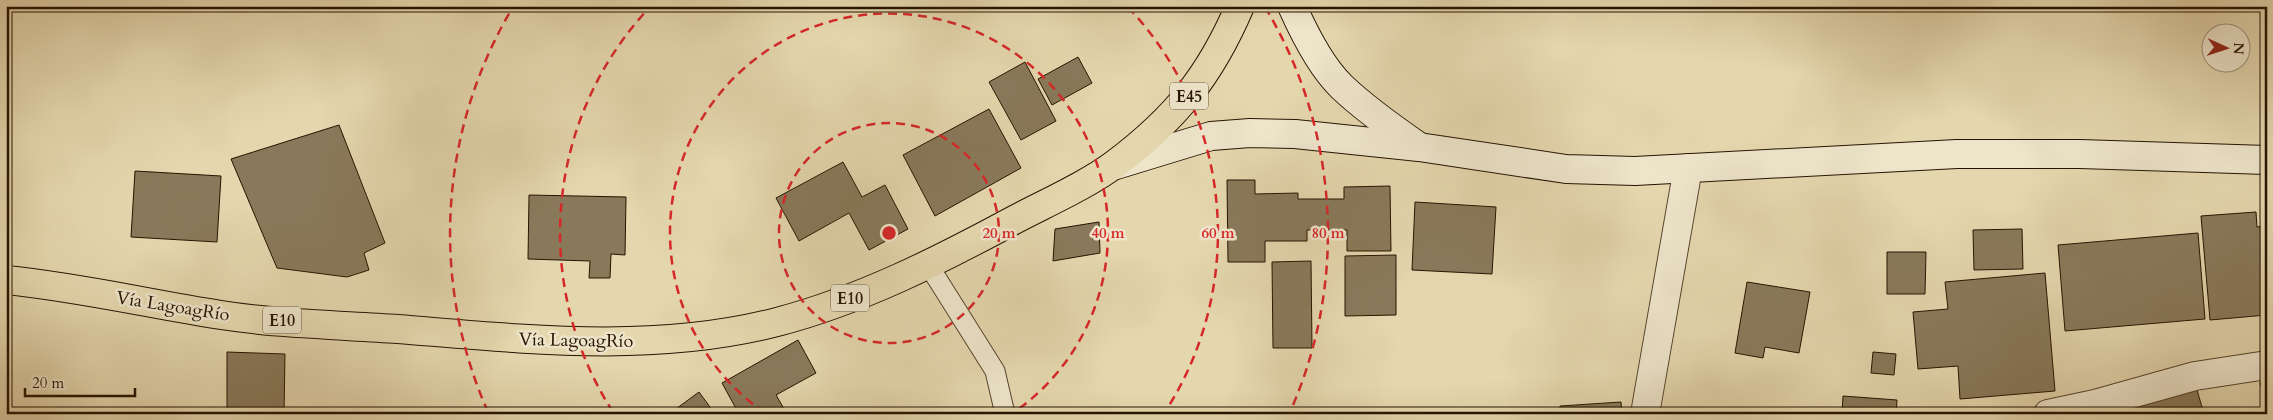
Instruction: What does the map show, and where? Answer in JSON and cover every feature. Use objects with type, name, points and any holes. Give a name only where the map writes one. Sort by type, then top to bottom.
[{"type":"highway","name":"E45","points":[[1113,166],[1155,131],[1183,104],[1210,67],[1240,6]]},
{"type":"highway","name":"Vía LagoagRío","points":[[6,280],[226,316],[579,342],[642,341],[700,336],[775,322],[838,302],[929,266],[1113,166]]},
{"type":"main road","points":[[1292,6],[1326,67],[1342,87],[1383,121],[1419,147]]},
{"type":"main road","points":[[1113,166],[1212,136],[1250,133],[1295,134],[1419,147],[1566,169],[1635,171],[1958,154],[2080,154],[2267,160]]},
{"type":"main road","points":[[1645,414],[1688,168]]},
{"type":"main road","points":[[2048,414],[2095,404],[2195,376],[2267,366]]},
{"type":"lane","points":[[929,266],[994,371],[1005,414]]},
{"type":"building","points":[[1078,57],[1092,83],[1052,105],[1038,79]]},
{"type":"building","points":[[1025,62],[1056,121],[1021,140],[989,82]]},
{"type":"building","points":[[989,109],[1021,168],[935,216],[903,155]]},
{"type":"building","points":[[339,125],[385,243],[364,253],[369,270],[347,277],[277,268],[231,159]]},
{"type":"building","points":[[843,162],[862,197],[885,185],[908,229],[869,250],[849,213],[799,241],[776,198]]},
{"type":"building","points":[[135,171],[221,176],[217,242],[131,237]]},
{"type":"building","points":[[1227,180],[1255,180],[1255,194],[1298,193],[1298,199],[1344,199],[1344,187],[1390,186],[1391,251],[1347,251],[1347,230],[1307,230],[1307,241],[1265,241],[1265,262],[1228,262]]},
{"type":"building","points":[[529,195],[626,197],[625,255],[611,254],[610,278],[589,278],[590,261],[528,259]]},
{"type":"building","points":[[1415,202],[1496,207],[1492,274],[1412,270]]},
{"type":"building","points":[[2256,212],[2257,227],[2267,226],[2267,315],[2210,320],[2201,216]]},
{"type":"building","points":[[1099,222],[1100,253],[1053,261],[1055,229]]},
{"type":"building","points":[[2022,229],[2023,269],[1974,270],[1973,230]]},
{"type":"building","points":[[2198,233],[2205,319],[2065,331],[2058,245]]},
{"type":"building","points":[[1887,252],[1926,252],[1925,294],[1887,294]]},
{"type":"building","points":[[1396,255],[1396,315],[1345,316],[1345,256]]},
{"type":"building","points":[[1311,261],[1312,348],[1273,348],[1272,262]]},
{"type":"building","points":[[2045,273],[2055,391],[1960,399],[1958,366],[1918,369],[1913,312],[1948,309],[1945,282]]},
{"type":"building","points":[[1747,282],[1810,292],[1799,353],[1765,347],[1763,358],[1735,353]]},
{"type":"building","points":[[798,340],[816,373],[776,395],[787,414],[739,414],[722,383]]},
{"type":"building","points":[[227,352],[285,354],[284,414],[227,414]]},
{"type":"building","points":[[1873,352],[1896,354],[1894,375],[1871,373]]},
{"type":"building","points":[[2267,381],[2267,405],[2260,383]]},
{"type":"building","points":[[2195,383],[2204,414],[2128,414],[2125,404]]},
{"type":"building","points":[[699,392],[715,414],[669,414]]},
{"type":"building","points":[[1843,396],[1897,400],[1896,414],[1842,414]]},
{"type":"building","points":[[1621,402],[1622,414],[1560,414],[1560,406]]}]
